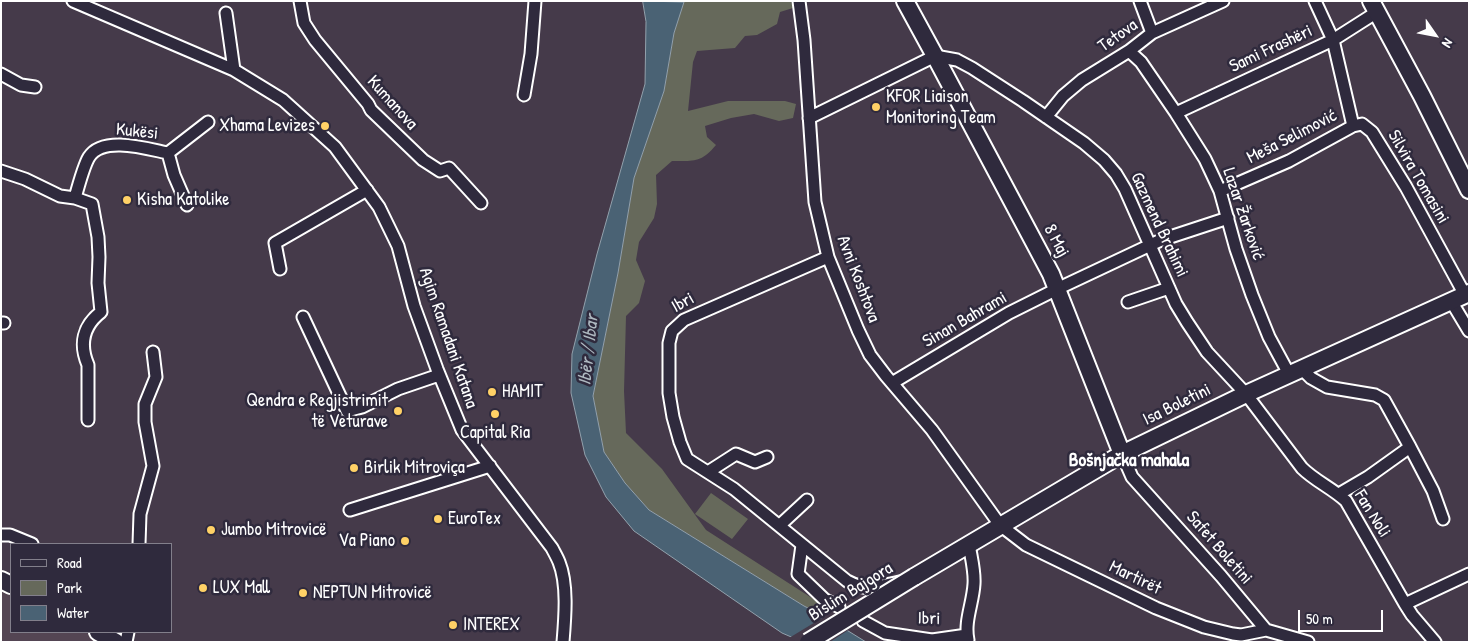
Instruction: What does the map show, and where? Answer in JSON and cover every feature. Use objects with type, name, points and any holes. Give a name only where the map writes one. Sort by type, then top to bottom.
[{"type":"main road","name":"8 Maj","points":[[905,1],[1049,270],[1122,454]]},
{"type":"main road","points":[[1374,6],[1469,190]]},
{"type":"main road","name":"Isa Boletini","points":[[914,576],[1122,454],[1246,394],[1462,296]]},
{"type":"main road","name":"Bislim Bajgora","points":[[808,642],[914,576]]},
{"type":"main road","points":[[100,633],[116,642]]},
{"type":"street","name":"Agim Ramadani Katana","points":[[73,1],[234,70],[283,100],[335,147],[379,207],[398,246],[414,306],[439,375],[462,430],[552,548],[559,562],[564,578],[564,642]]},
{"type":"street","name":"Kumanova","points":[[300,1],[304,23],[371,110],[423,160],[440,171],[449,168],[481,203]]},
{"type":"street","points":[[524,95],[532,54],[536,1]]},
{"type":"street","name":"Avni Koshtova","points":[[799,1],[804,40],[815,202],[828,257],[870,355],[932,430],[1000,525]]},
{"type":"street","points":[[1140,1],[1152,33]]},
{"type":"street","name":"Tetova","points":[[1046,117],[1062,96],[1082,80],[1129,51],[1152,33],[1223,1]]},
{"type":"street","points":[[1315,1],[1333,40],[1353,126]]},
{"type":"street","name":"Sami Frashëri","points":[[1176,113],[1333,40],[1374,6]]},
{"type":"street","points":[[226,13],[234,70]]},
{"type":"street","name":"Lazar Žarković","points":[[1129,51],[1141,62],[1205,159],[1220,192],[1252,295],[1269,337],[1296,371]]},
{"type":"street","points":[[809,118],[936,56]]},
{"type":"street","name":"Gazmend Brahimi","points":[[936,56],[956,60],[972,68],[1084,143],[1104,160],[1116,174],[1125,189],[1169,288],[1187,322],[1207,352],[1246,394]]},
{"type":"street","points":[[1,74],[21,85],[35,87]]},
{"type":"street","name":"Kukësi","points":[[74,198],[89,156],[105,146],[117,144],[168,153],[208,122]]},
{"type":"street","name":"Silvira Tomasini","points":[[1353,126],[1362,124],[1372,132],[1406,188],[1462,296]]},
{"type":"street","name":"Meša Selimović","points":[[1220,192],[1289,161],[1353,126]]},
{"type":"street","name":"Kukësi","points":[[168,153],[174,175],[187,205]]},
{"type":"street","points":[[1,171],[26,179],[60,196],[92,204],[98,238],[98,283],[101,312],[89,324],[85,332],[83,348],[88,364],[88,420]]},
{"type":"street","points":[[280,269],[275,243],[367,190]]},
{"type":"street","name":"Sinan Bahrami","points":[[892,383],[1009,313],[1057,289],[1178,234],[1228,218]]},
{"type":"street","name":"Ibri","points":[[828,257],[684,320],[672,331],[669,343],[668,367],[669,393],[673,417],[680,442],[687,458],[691,462],[734,489],[847,581],[858,587],[868,588],[900,582],[914,576]]},
{"type":"street","points":[[1128,302],[1169,288]]},
{"type":"street","points":[[1462,296],[1469,330]]},
{"type":"street","points":[[302,317],[347,411],[362,407],[398,389],[439,375]]},
{"type":"street","points":[[138,543],[140,514],[153,466],[145,422],[145,404],[156,377],[153,352]]},
{"type":"street","points":[[1296,371],[1327,387],[1375,395],[1384,400],[1433,491],[1444,519]]},
{"type":"street","name":"Fan Noli","points":[[1246,394],[1302,468],[1346,501],[1405,604],[1435,642]]},
{"type":"street","points":[[1339,494],[1368,477],[1410,447]]},
{"type":"street","points":[[708,472],[736,454],[755,462],[767,457]]},
{"type":"street","name":"Safet Boletini","points":[[1122,454],[1132,477],[1221,576],[1266,630]]},
{"type":"street","points":[[350,510],[490,466]]},
{"type":"street","points":[[780,525],[806,500]]},
{"type":"street","name":"Martirët","points":[[1000,525],[1026,545],[1156,608],[1204,627],[1234,634],[1266,630]]},
{"type":"street","points":[[1,535],[10,535],[30,543]]},
{"type":"street","points":[[968,638],[967,626],[974,583],[969,544]]},
{"type":"street","points":[[802,545],[798,574],[824,598],[839,607]]},
{"type":"street","points":[[1405,604],[1469,574]]},
{"type":"street","name":"Ibri","points":[[863,621],[885,633],[932,640],[968,638]]},
{"type":"street","points":[[1266,630],[1308,642]]},
{"type":"shaded area","points":[[1,587],[10,592],[10,633],[87,633],[103,642],[1,642]]},
{"type":"green space","points":[[684,1],[791,1],[793,8],[780,12],[777,24],[757,35],[745,36],[735,48],[697,51],[693,62],[688,111],[728,101],[785,101],[796,104],[793,118],[779,121],[754,114],[731,118],[705,126],[707,137],[716,145],[711,151],[697,160],[672,161],[656,175],[657,204],[654,218],[639,242],[636,260],[645,281],[639,303],[626,316],[624,391],[626,433],[662,469],[706,530],[832,611],[824,616],[804,606],[649,510],[625,483],[604,452],[593,396],[618,273],[634,178],[664,91],[674,33]]},
{"type":"green space","points":[[711,493],[748,519],[732,539],[695,514]]},
{"type":"water","name":"Ibër / Ibar","points":[[643,1],[684,2],[674,33],[664,91],[634,178],[618,273],[593,396],[604,452],[625,483],[649,510],[866,642],[803,642],[782,633],[634,531],[606,497],[585,455],[571,393],[572,354],[597,254],[645,84],[646,22]]},
{"type":"pier","points":[[827,615],[850,629],[830,642],[797,642],[789,638]]},
{"type":"place","name":"KFOR Liaison Monitoring Team","points":[[876,107]]},
{"type":"place","name":"Xhama Levizes","points":[[325,126]]},
{"type":"place","name":"Kisha Katolike","points":[[127,200]]},
{"type":"place","name":"HAMIT","points":[[492,392]]},
{"type":"place","name":"Qendra e Regjistrimit të Veturave","points":[[398,411]]},
{"type":"place","name":"Capital Ria","points":[[495,414]]},
{"type":"place","name":"Birlik Mitroviça","points":[[354,468]]},
{"type":"place","name":"EuroTex","points":[[438,519]]},
{"type":"place","name":"Jumbo Mitrovicë","points":[[211,530]]},
{"type":"place","name":"Va Piano","points":[[405,541]]},
{"type":"place","name":"LUX Mall","points":[[203,588]]},
{"type":"place","name":"NEPTUN Mitrovicë","points":[[303,593]]},
{"type":"place","name":"INTEREX","points":[[453,625]]},
{"type":"district","name":"Bošnjačka mahala","points":[[1129,461]]}]
